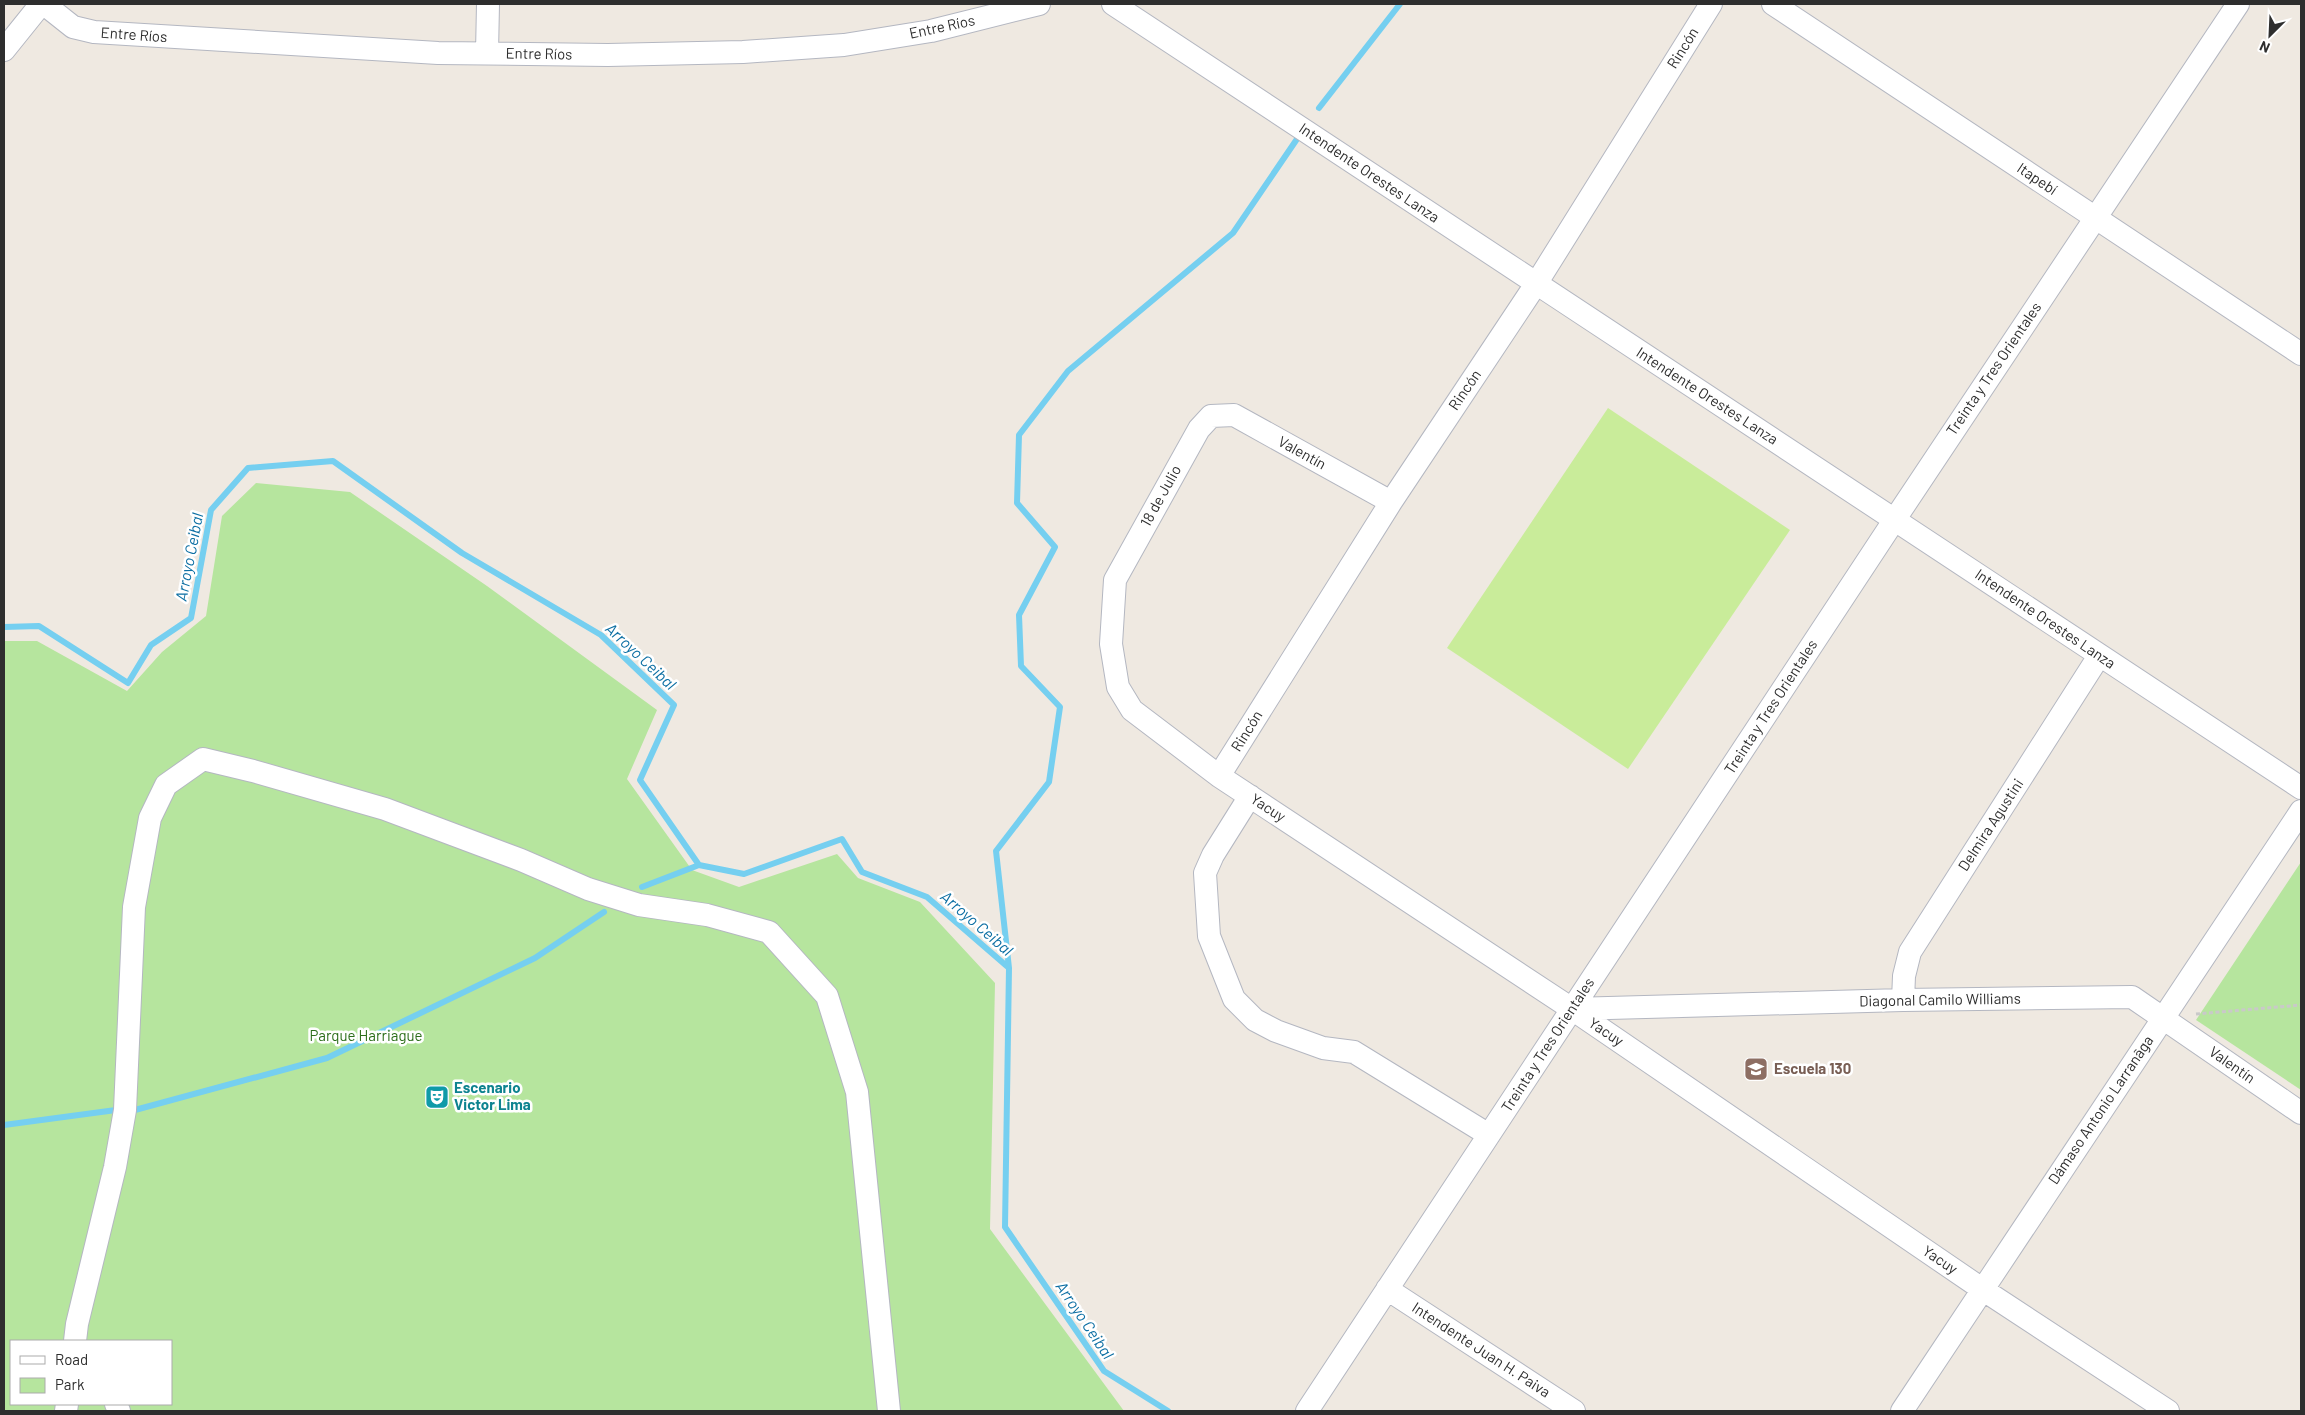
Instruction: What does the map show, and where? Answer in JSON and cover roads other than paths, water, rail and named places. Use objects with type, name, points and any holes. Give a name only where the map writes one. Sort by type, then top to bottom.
[{"type":"street","points":[[4,50],[43,4]]},
{"type":"street","name":"Entre Ríos","points":[[43,4],[73,27],[94,32],[438,53],[608,55],[743,52],[844,45],[932,31],[1038,4]]},
{"type":"street","points":[[487,53],[488,4]]},
{"type":"street","name":"Rincón","points":[[1219,776],[1391,502],[1536,284],[1711,4]]},
{"type":"street","name":"Itapebí","points":[[1773,4],[2301,354]]},
{"type":"street","name":"Treinta y Tres Orientales","points":[[1306,1411],[1895,519],[2238,4]]},
{"type":"street","name":"Intendente Orestes Lanza","points":[[1127,8],[1230,81],[1356,165],[2301,788]]},
{"type":"street","name":"Valentín","points":[[1211,416],[1234,414],[1391,502]]},
{"type":"street","name":"18 de Julio","points":[[1115,580],[1199,428],[1211,416]]},
{"type":"street","name":"Yacuy","points":[[1115,580],[1111,644],[1118,687],[1132,710],[1219,776],[1572,1009],[1982,1289],[2168,1411]]},
{"type":"street","name":"Delmira Agustini","points":[[1903,1000],[1904,976],[1910,952],[2099,656]]},
{"type":"street","points":[[79,1335],[115,1167],[125,1110],[134,907],[150,818],[166,785],[203,759],[253,771],[385,809],[521,860],[588,889],[622,900],[639,905],[708,915],[769,932],[827,996],[857,1092],[889,1411]]},
{"type":"street","points":[[1250,796],[1213,855],[1205,873],[1209,936],[1234,999],[1255,1020],[1276,1031],[1323,1048],[1354,1052],[1489,1135]]},
{"type":"street","name":"Dámaso Antonio Larranãga","points":[[1902,1411],[2301,811]]},
{"type":"street","name":"Diagonal Camilo Williams","points":[[1572,1009],[1903,1000],[2132,997],[2163,1017]]},
{"type":"street","name":"Valentín","points":[[2163,1017],[2301,1113]]},
{"type":"street","name":"Intendente Juan H. Paiva","points":[[1387,1289],[1574,1411]]},
{"type":"waterway","points":[[1319,108],[1400,4]]},
{"type":"waterway","points":[[1009,968],[996,851],[1049,782],[1060,707],[1021,666],[1019,615],[1055,547],[1017,503],[1019,435],[1068,371],[1233,233],[1297,139]]},
{"type":"waterway","name":"Arroyo Ceibal","points":[[4,627],[39,626],[128,683],[151,645],[191,618],[211,510],[248,468],[333,461],[462,553],[601,635],[674,705],[640,780],[699,865],[744,874],[842,839],[862,872],[927,897],[1009,968],[1005,1227],[1104,1371],[1168,1411]]},
{"type":"waterway","points":[[642,887],[699,865]]},
{"type":"waterway","points":[[135,1110],[327,1058],[535,958],[604,912]]},
{"type":"waterway","points":[[4,1125],[116,1110]]},
{"type":"place","name":"Escuela 130","points":[[1756,1069]]},
{"type":"place","name":"Escenario Victor Lima","points":[[437,1097]]},
{"type":"park label","name":"Parque Harriague","points":[[366,1036]]}]
